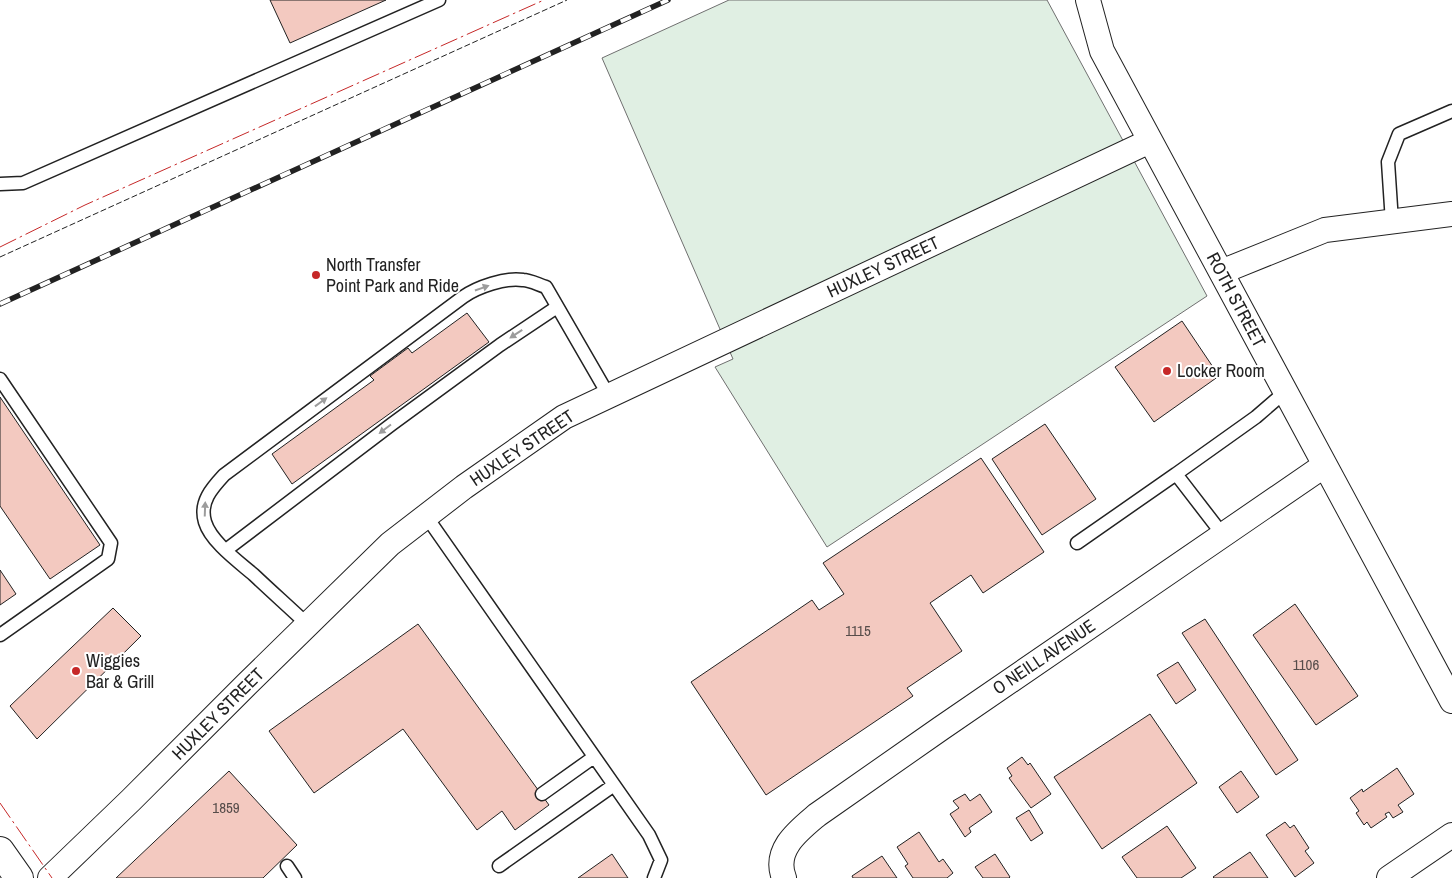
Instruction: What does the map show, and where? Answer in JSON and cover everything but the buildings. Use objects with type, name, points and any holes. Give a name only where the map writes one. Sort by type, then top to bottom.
[{"type":"street","name":"ROTH STREET","points":[[1088,0],[1102,51],[1452,701]]},
{"type":"street","name":"HUXLEY STREET","points":[[50,878],[132,800],[390,544],[464,487],[564,417],[1150,141]]},
{"type":"street","points":[[1221,272],[1325,230],[1452,214]]},
{"type":"street","name":"O NEILL AVENUE","points":[[783,871],[784,848],[802,828],[818,815],[1325,465]]},
{"type":"street","points":[[1389,878],[1452,835]]},
{"type":"street","points":[[0,851],[19,878]]},
{"type":"lane","points":[[0,184],[23,183],[439,0]]},
{"type":"lane","points":[[1392,222],[1388,162],[1399,134],[1452,111]]},
{"type":"lane","points":[[308,625],[210,533],[204,521],[205,502],[210,490],[224,475],[463,297],[471,292],[499,282],[523,280],[546,287],[608,396]]},
{"type":"lane","points":[[226,550],[500,344],[557,307]]},
{"type":"lane","points":[[0,379],[111,543],[108,559],[0,635]]},
{"type":"lane","points":[[1077,543],[1256,416],[1285,392]]},
{"type":"lane","points":[[1176,474],[1223,535]]},
{"type":"lane","points":[[426,516],[649,835],[661,860],[654,878]]},
{"type":"lane","points":[[542,794],[594,757]]},
{"type":"lane","points":[[498,866],[614,785]]},
{"type":"lane","points":[[287,866],[294,878]]},
{"type":"green space","points":[[729,0],[1047,0],[1207,296],[827,547],[715,367],[733,359],[602,58]]},
{"type":"railway","points":[[0,304],[668,0]]},
{"type":"fence","points":[[0,257],[567,0]]},
{"type":"power","points":[[0,247],[85,205],[544,0]]},
{"type":"power","points":[[0,803],[52,878]]},
{"type":"place","name":"North Transfer Point Park and Ride","points":[[316,275]]},
{"type":"place","name":"Locker Room","points":[[1167,371]]},
{"type":"place","name":"Wiggies Bar & Grill","points":[[76,671]]}]
